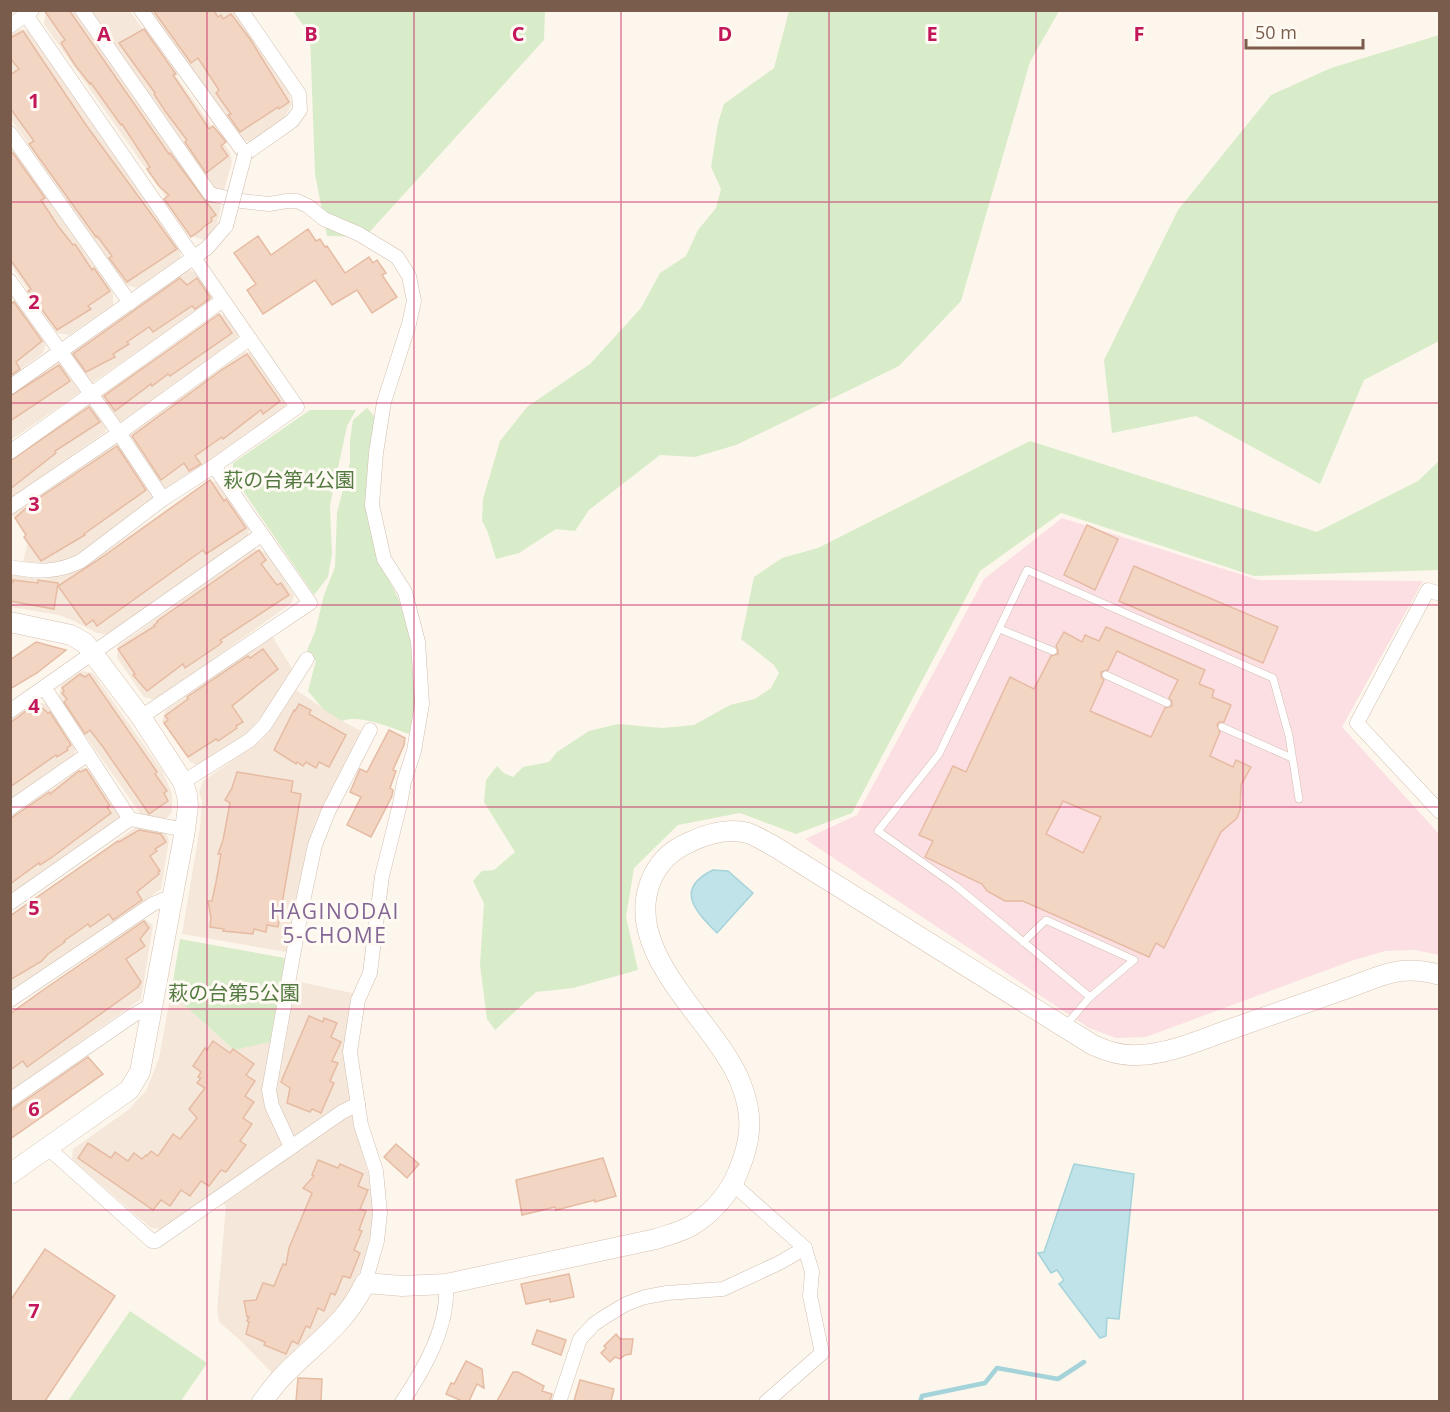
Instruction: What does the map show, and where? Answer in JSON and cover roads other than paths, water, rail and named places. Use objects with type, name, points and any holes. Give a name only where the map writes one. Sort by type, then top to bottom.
[{"type":"street","points":[[82,10],[210,194],[241,201],[270,204],[297,201],[309,206],[324,219],[383,247],[397,257],[409,276],[414,301],[384,402],[376,453],[372,505],[384,559],[405,592],[418,642],[422,704],[414,751],[404,782],[382,876],[370,973],[358,1000],[350,1052],[361,1125],[376,1172],[380,1213],[365,1283],[357,1301],[327,1335],[281,1377],[262,1401]]},
{"type":"street","points":[[141,10],[245,154]]},
{"type":"street","points":[[10,387],[207,248],[226,226],[245,154],[292,121],[300,110],[299,94],[241,10]]},
{"type":"street","points":[[10,26],[29,13],[297,407],[163,499],[81,561],[49,572],[10,567]]},
{"type":"street","points":[[10,133],[130,303]]},
{"type":"street","points":[[11,283],[119,433],[163,499]]},
{"type":"street","points":[[10,452],[224,300]]},
{"type":"street","points":[[10,507],[119,433],[249,339]]},
{"type":"street","points":[[141,717],[310,603],[214,466]]},
{"type":"street","points":[[12,708],[261,535]]},
{"type":"street","points":[[1440,594],[1428,590],[1357,723],[1440,812]]},
{"type":"street","points":[[10,622],[71,635],[85,643],[141,717],[183,782],[188,806],[140,1072],[129,1090],[10,1174]]},
{"type":"street","points":[[183,782],[250,740],[264,726],[307,659]]},
{"type":"street","points":[[44,687],[130,819],[185,830]]},
{"type":"street","points":[[291,1148],[272,1106],[269,1090],[301,911],[315,845],[329,810],[370,730]]},
{"type":"street","points":[[10,808],[88,754]]},
{"type":"street","points":[[10,903],[130,819]]},
{"type":"street","points":[[365,1283],[402,1286],[446,1284],[656,1239],[689,1228],[720,1202],[733,1184],[748,1150],[750,1126],[748,1108],[741,1083],[730,1063],[660,960],[647,924],[647,892],[656,871],[669,854],[686,843],[702,837],[720,832],[747,833],[772,845],[1106,1051],[1134,1055],[1177,1049],[1346,989],[1380,974],[1404,970],[1426,971],[1440,975]]},
{"type":"street","points":[[10,1000],[153,904],[173,896]]},
{"type":"street","points":[[10,1100],[153,1004]]},
{"type":"street","points":[[48,1148],[152,1241],[156,1241],[342,1112],[358,1104]]},
{"type":"street","points":[[733,1184],[805,1248],[812,1272],[810,1296],[822,1353],[766,1401]]},
{"type":"street","points":[[559,1401],[580,1339],[594,1324],[606,1316],[626,1304],[645,1297],[723,1289],[805,1248]]},
{"type":"street","points":[[402,1401],[426,1363],[437,1335],[446,1307],[446,1284]]},
{"type":"lane","points":[[1090,997],[956,886],[878,831],[939,754],[1027,570],[1273,678],[1288,736],[1299,799]]},
{"type":"lane","points":[[1000,629],[1053,651]]},
{"type":"lane","points":[[1106,675],[1167,703]]},
{"type":"lane","points":[[1222,727],[1292,758]]},
{"type":"lane","points":[[1023,942],[1046,920],[1134,960],[1090,997],[1065,1027]]},
{"type":"water","points":[[713,870],[728,871],[753,893],[717,933],[696,908],[691,892],[701,877]]},
{"type":"water","points":[[1074,1164],[1134,1174],[1119,1319],[1107,1318],[1106,1336],[1100,1338],[1059,1284],[1064,1280],[1057,1270],[1051,1273],[1038,1253],[1044,1252]]},
{"type":"waterway","points":[[920,1402],[922,1396],[985,1383],[997,1368],[1058,1379],[1084,1362]]},
{"type":"district","name":"HAGINODAI 5-CHOME","points":[[335,923]]},
{"type":"park label","name":"萩の台第4公園","points":[[289,479]]},
{"type":"park label","name":"萩の台第5公園","points":[[234,992]]}]
